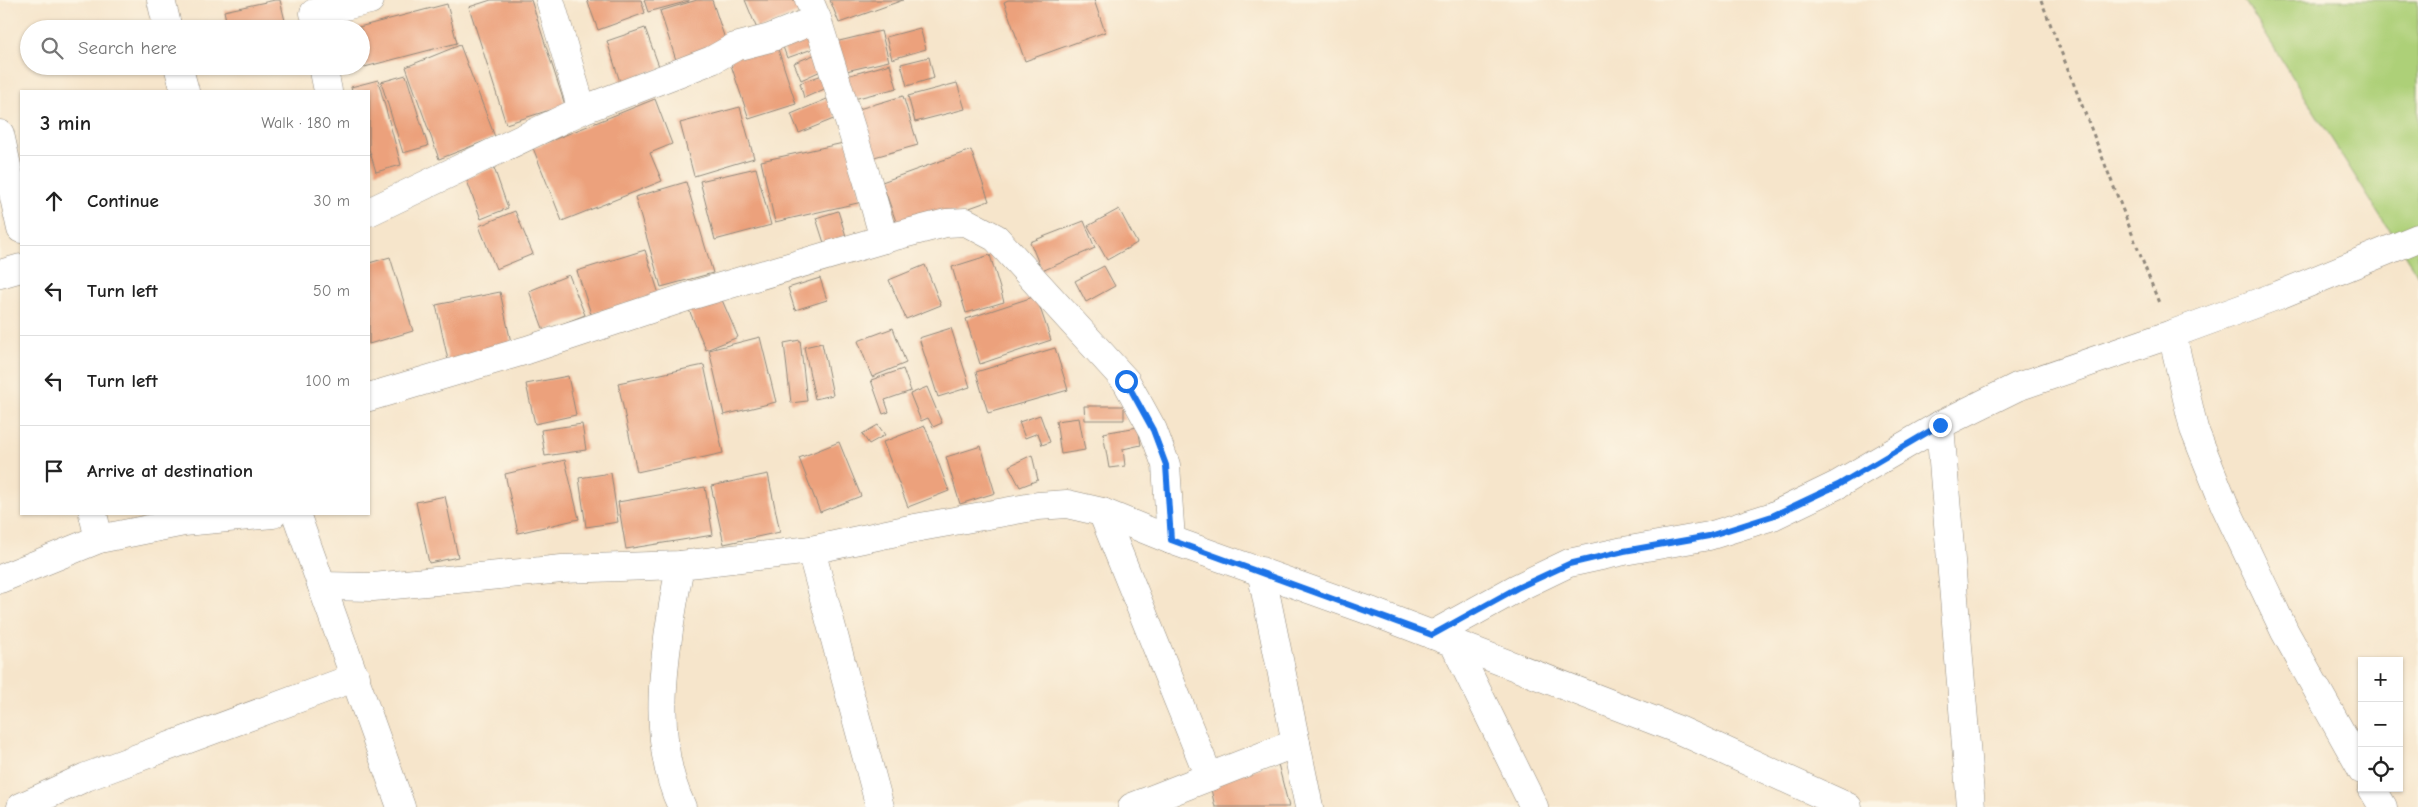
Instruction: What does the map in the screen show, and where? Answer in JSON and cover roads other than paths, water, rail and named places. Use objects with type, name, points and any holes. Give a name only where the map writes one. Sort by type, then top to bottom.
[{"type":"street","points":[[161,0],[166,20]]},
{"type":"street","points":[[314,14],[370,0]]},
{"type":"street","points":[[550,0],[582,110]]},
{"type":"street","points":[[370,212],[582,110],[712,60],[735,47],[770,38],[813,10],[867,179],[884,239]]},
{"type":"street","points":[[181,75],[185,90]]},
{"type":"street","points":[[325,75],[328,90]]},
{"type":"street","points":[[0,134],[20,224]]},
{"type":"street","points":[[370,396],[527,350],[693,295],[884,239],[946,223],[966,222],[996,238],[1126,381],[1153,430],[1166,465],[1171,540]]},
{"type":"street","points":[[1443,640],[1517,588],[1569,564],[1624,551],[1709,536],[1772,516],[1838,485],[1940,425],[2017,387],[2288,292],[2418,238]]},
{"type":"street","points":[[0,274],[20,268]]},
{"type":"street","points":[[2172,334],[2194,429],[2225,506],[2285,632],[2358,763]]},
{"type":"street","points":[[1940,425],[1971,807]]},
{"type":"street","points":[[322,586],[373,587],[562,569],[680,565],[811,550],[915,528],[1038,506],[1067,504],[1102,512],[1171,540],[1261,571],[1679,730],[1848,807]]},
{"type":"street","points":[[1102,512],[1209,777]]},
{"type":"street","points":[[0,579],[96,526],[184,522],[261,515]]},
{"type":"street","points":[[296,515],[401,807]]},
{"type":"street","points":[[811,550],[880,807]]},
{"type":"street","points":[[680,565],[664,658],[663,732],[675,792],[682,807]]},
{"type":"street","points":[[1261,571],[1309,807]]},
{"type":"street","points":[[1443,640],[1534,807]]},
{"type":"street","points":[[21,807],[86,777],[356,677]]},
{"type":"street","points":[[1132,807],[1296,743]]},
{"type":"street","points":[[2374,792],[2383,807]]}]
